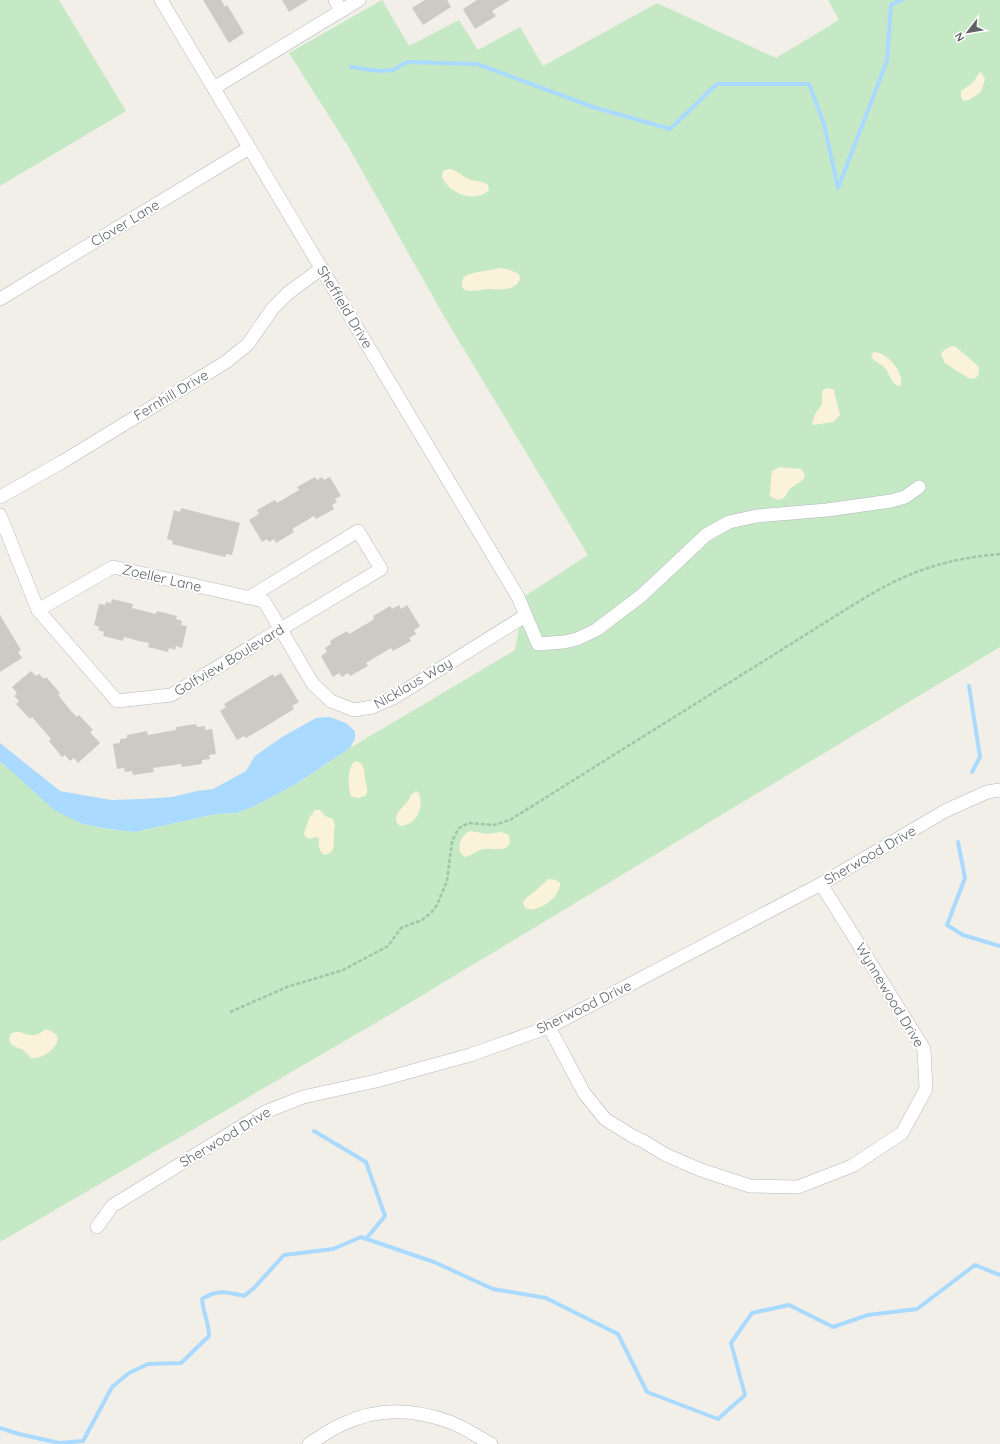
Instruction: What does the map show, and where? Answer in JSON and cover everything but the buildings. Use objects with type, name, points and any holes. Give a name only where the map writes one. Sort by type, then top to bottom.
[{"type":"street","name":"Sheffield Drive","points":[[161,0],[518,597],[538,644],[564,642],[577,639],[596,630],[623,610],[662,577],[706,535],[722,526],[748,518],[827,510],[891,501],[905,497],[920,487]]},
{"type":"street","points":[[214,88],[338,5],[359,0]]},
{"type":"street","name":"Clover Lane","points":[[0,299],[250,148]]},
{"type":"street","name":"Fernhill Drive","points":[[0,496],[62,462],[226,362],[248,344],[274,308],[288,293],[322,268]]},
{"type":"street","name":"Golfview Boulevard","points":[[0,515],[38,610],[117,701],[171,695],[381,569],[358,531],[248,598]]},
{"type":"street","name":"Zoeller Lane","points":[[38,610],[113,567],[264,601],[281,629]]},
{"type":"street","name":"Nicklaus Way","points":[[281,629],[313,684],[331,701],[354,710],[372,707],[393,698],[525,616]]},
{"type":"street","name":"Sherwood Drive","points":[[97,1227],[112,1206],[265,1112],[303,1097],[376,1081],[470,1055],[549,1027],[821,884],[945,811],[988,792],[1000,790]]},
{"type":"street","name":"Wynnewood Drive","points":[[549,1027],[584,1094],[606,1119],[634,1138],[643,1141],[666,1155],[701,1170],[750,1186],[798,1187],[852,1166],[902,1133],[926,1089],[924,1049],[821,884]]},
{"type":"street","points":[[309,1444],[343,1424],[366,1415],[387,1411],[407,1412],[451,1422],[491,1444]]},
{"type":"path","points":[[230,1012],[287,987],[343,970],[388,946],[399,930],[417,923],[426,917],[437,905],[445,889],[452,841],[462,826],[473,823],[494,825],[510,820],[853,604],[886,586],[912,574],[938,565],[958,560],[1000,554]]},
{"type":"green space","points":[[0,0],[59,0],[126,111],[0,186]]},
{"type":"green space","points":[[382,0],[409,46],[459,20],[478,50],[520,27],[543,66],[657,3],[776,58],[839,20],[828,0],[1000,0],[1000,647],[396,1011],[0,1242],[0,761],[80,823],[102,828],[134,832],[216,814],[236,813],[253,807],[296,784],[350,748],[515,650],[525,596],[588,555],[445,318],[348,146],[289,53]]},
{"type":"sand","points":[[981,72],[985,79],[981,92],[969,100],[963,101],[961,91],[972,84]]},
{"type":"sand","points":[[448,169],[454,170],[466,178],[486,183],[489,190],[477,196],[463,195],[456,192],[445,183],[442,177],[443,171]]},
{"type":"sand","points":[[501,268],[519,274],[520,279],[511,288],[470,291],[463,288],[463,279],[465,276]]},
{"type":"sand","points":[[952,346],[956,347],[978,366],[978,376],[970,379],[945,363],[941,354],[944,350]]},
{"type":"sand","points":[[874,352],[884,355],[894,364],[900,374],[901,385],[896,385],[885,368],[873,359],[871,355]]},
{"type":"sand","points":[[827,388],[833,389],[834,391],[840,415],[833,422],[813,425],[815,414],[822,404],[822,391]]},
{"type":"sand","points":[[780,467],[801,469],[805,476],[789,490],[785,497],[777,500],[770,496],[771,478],[772,471]]},
{"type":"sand","points":[[356,761],[363,765],[367,788],[366,795],[359,798],[352,797],[349,789],[349,772],[353,763]]},
{"type":"sand","points":[[416,791],[419,793],[421,804],[418,814],[411,822],[400,826],[396,818],[397,814],[411,795]]},
{"type":"sand","points":[[315,810],[320,810],[325,816],[333,819],[335,827],[334,847],[325,855],[319,848],[319,839],[317,837],[307,838],[304,833],[309,818]]},
{"type":"sand","points":[[470,831],[487,834],[501,832],[509,836],[510,842],[505,848],[483,849],[464,857],[460,852],[460,843],[465,834]]},
{"type":"sand","points":[[548,879],[556,880],[560,883],[557,894],[548,903],[536,909],[525,908],[523,903],[525,899]]},
{"type":"sand","points":[[46,1029],[57,1035],[57,1040],[50,1052],[40,1057],[31,1058],[23,1050],[12,1045],[9,1041],[10,1035],[16,1032],[35,1035]]},
{"type":"water","points":[[330,717],[346,723],[355,731],[355,738],[350,748],[296,784],[253,807],[236,813],[216,814],[134,832],[102,828],[80,823],[54,810],[0,761],[0,743],[60,791],[111,800],[172,797],[213,789],[246,771],[255,756],[282,737],[316,718]]},
{"type":"waterway","points":[[351,67],[379,71],[393,70],[407,62],[477,64],[593,107],[670,129],[717,84],[809,84],[824,124],[838,188],[887,61],[891,5],[902,0]]},
{"type":"waterway","points":[[969,686],[980,757],[972,772]]},
{"type":"waterway","points":[[958,842],[965,878],[947,925],[963,935],[1000,946]]},
{"type":"waterway","points":[[314,1131],[366,1162],[385,1216],[366,1239]]},
{"type":"waterway","points":[[0,1428],[59,1443],[83,1441],[112,1387],[129,1373],[148,1364],[181,1363],[209,1336],[202,1299],[207,1296],[223,1292],[244,1296],[254,1288],[284,1255],[333,1249],[361,1237],[434,1262],[493,1289],[546,1298],[618,1334],[647,1392],[718,1419],[745,1395],[731,1343],[752,1313],[789,1305],[833,1327],[868,1315],[917,1309],[975,1265],[1000,1275]]}]
